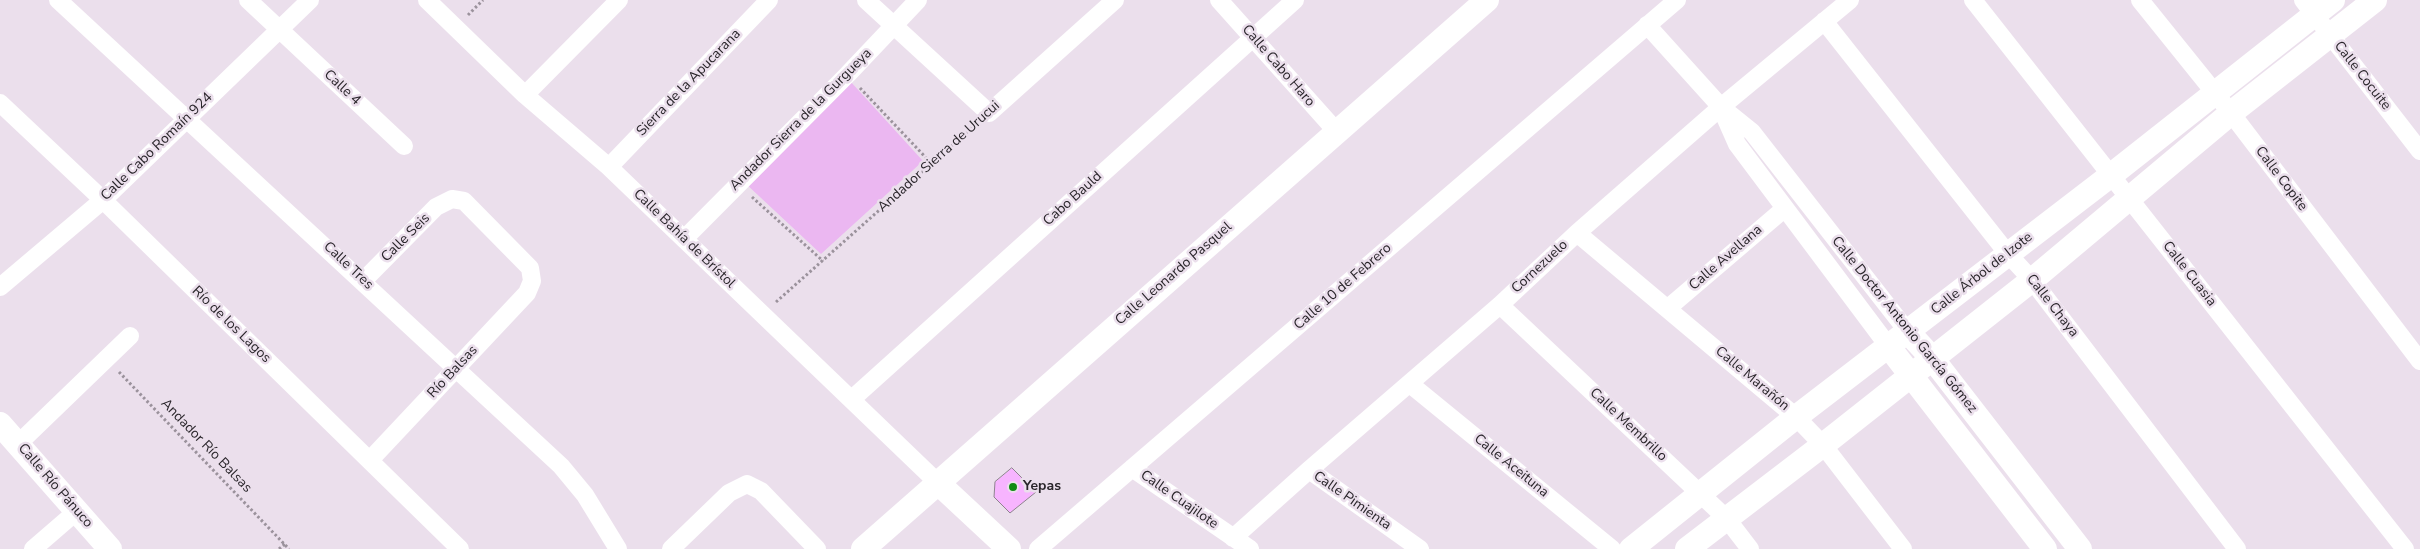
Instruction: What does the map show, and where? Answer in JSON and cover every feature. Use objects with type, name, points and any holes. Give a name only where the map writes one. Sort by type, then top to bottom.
[{"type":"street","name":"Calle Tres","points":[[58,0],[561,466],[585,495],[618,549]]},
{"type":"street","name":"Calle 4","points":[[248,0],[404,146]]},
{"type":"street","name":"Calle Cabo Romaín 924","points":[[0,288],[102,200],[310,0]]},
{"type":"street","name":"Calle Bahía de Brístol","points":[[427,0],[525,94],[609,167],[937,482]]},
{"type":"street","points":[[525,94],[619,0]]},
{"type":"street","name":"Sierra de la Apucarana","points":[[609,167],[769,0]]},
{"type":"street","points":[[866,0],[989,113]]},
{"type":"street","name":"Andador Sierra de la Gurgueya","points":[[684,240],[848,74],[918,0]]},
{"type":"street","name":"Andador Sierra de Urucui","points":[[989,113],[1115,0]]},
{"type":"street","name":"Calle Cabo Haro","points":[[1219,0],[1254,37],[1336,132]]},
{"type":"street","name":"Cabo Bauld","points":[[852,399],[1295,0]]},
{"type":"street","name":"Calle Leonardo Pasquel","points":[[863,549],[1487,0]]},
{"type":"street","name":"Calle 10 de Febrero","points":[[1038,549],[1677,0]]},
{"type":"street","name":"Cornezuelo","points":[[1234,538],[1308,470],[1500,305],[1577,233],[1721,107],[1850,0]]},
{"type":"street","name":"Calle Cuasia","points":[[1973,0],[2404,549]]},
{"type":"street","name":"Calle Copite","points":[[2140,0],[2231,113],[2420,361]]},
{"type":"street","name":"Calle Árbol de Izote","points":[[1631,549],[1796,417],[2215,94],[2309,7],[2333,0]]},
{"type":"street","points":[[1687,549],[1823,445],[2032,280],[2231,113],[2375,0]]},
{"type":"street","name":"Calle Cocuite","points":[[2309,7],[2420,151]]},
{"type":"street","name":"Calle Chaya","points":[[1824,20],[2008,254],[2032,280],[2237,549]]},
{"type":"street","name":"Calle Doctor Antonio García Gómez","points":[[1648,25],[1721,107],[1752,132],[1908,332],[1932,358],[2080,549]]},
{"type":"street","name":"Río de los Lagos","points":[[0,104],[102,200],[460,549]]},
{"type":"street","name":"Calle Doctor Antonio García Gómez","points":[[1721,107],[1737,144],[1784,209],[1910,376],[2045,549]]},
{"type":"street","name":"Calle Seis","points":[[363,281],[436,207],[452,199],[464,201],[530,268],[532,281]]},
{"type":"street","name":"Calle Avellana","points":[[1668,308],[1784,209]]},
{"type":"street","name":"Calle Marañón","points":[[1577,233],[1796,417],[1823,445],[1903,549]]},
{"type":"street","name":"Río Balsas","points":[[370,460],[527,293],[532,281]]},
{"type":"street","name":"Calle Membrillo","points":[[1500,305],[1727,518],[1750,549]]},
{"type":"street","points":[[18,444],[130,336]]},
{"type":"street","name":"Calle Aceituna","points":[[1410,384],[1612,549]]},
{"type":"street","name":"Calle Río Pánuco","points":[[0,424],[110,549]]},
{"type":"street","name":"Calle Cuajilote","points":[[1132,468],[1250,549]]},
{"type":"street","name":"Calle Pimienta","points":[[1308,470],[1420,549]]},
{"type":"street","points":[[937,482],[1009,549]]},
{"type":"street","points":[[671,549],[728,493],[747,484],[761,491],[817,549]]},
{"type":"street","points":[[33,549],[77,511]]},
{"type":"path","points":[[848,74],[931,163]]},
{"type":"path","name":"Andador Sierra de Urucui","points":[[763,314],[989,113]]},
{"type":"path","points":[[738,184],[824,261]]},
{"type":"path","name":"Andador Río Balsas","points":[[106,358],[289,549]]},
{"type":"path","points":[[279,549],[285,544]]},
{"type":"shaded area","points":[[850,81],[923,161],[821,254],[745,183]]},
{"type":"building","name":"Yepas","points":[[1012,468],[1036,492],[1010,513],[994,497],[995,482]]},
{"type":"place","name":"Yepas","points":[[1013,487]]}]
